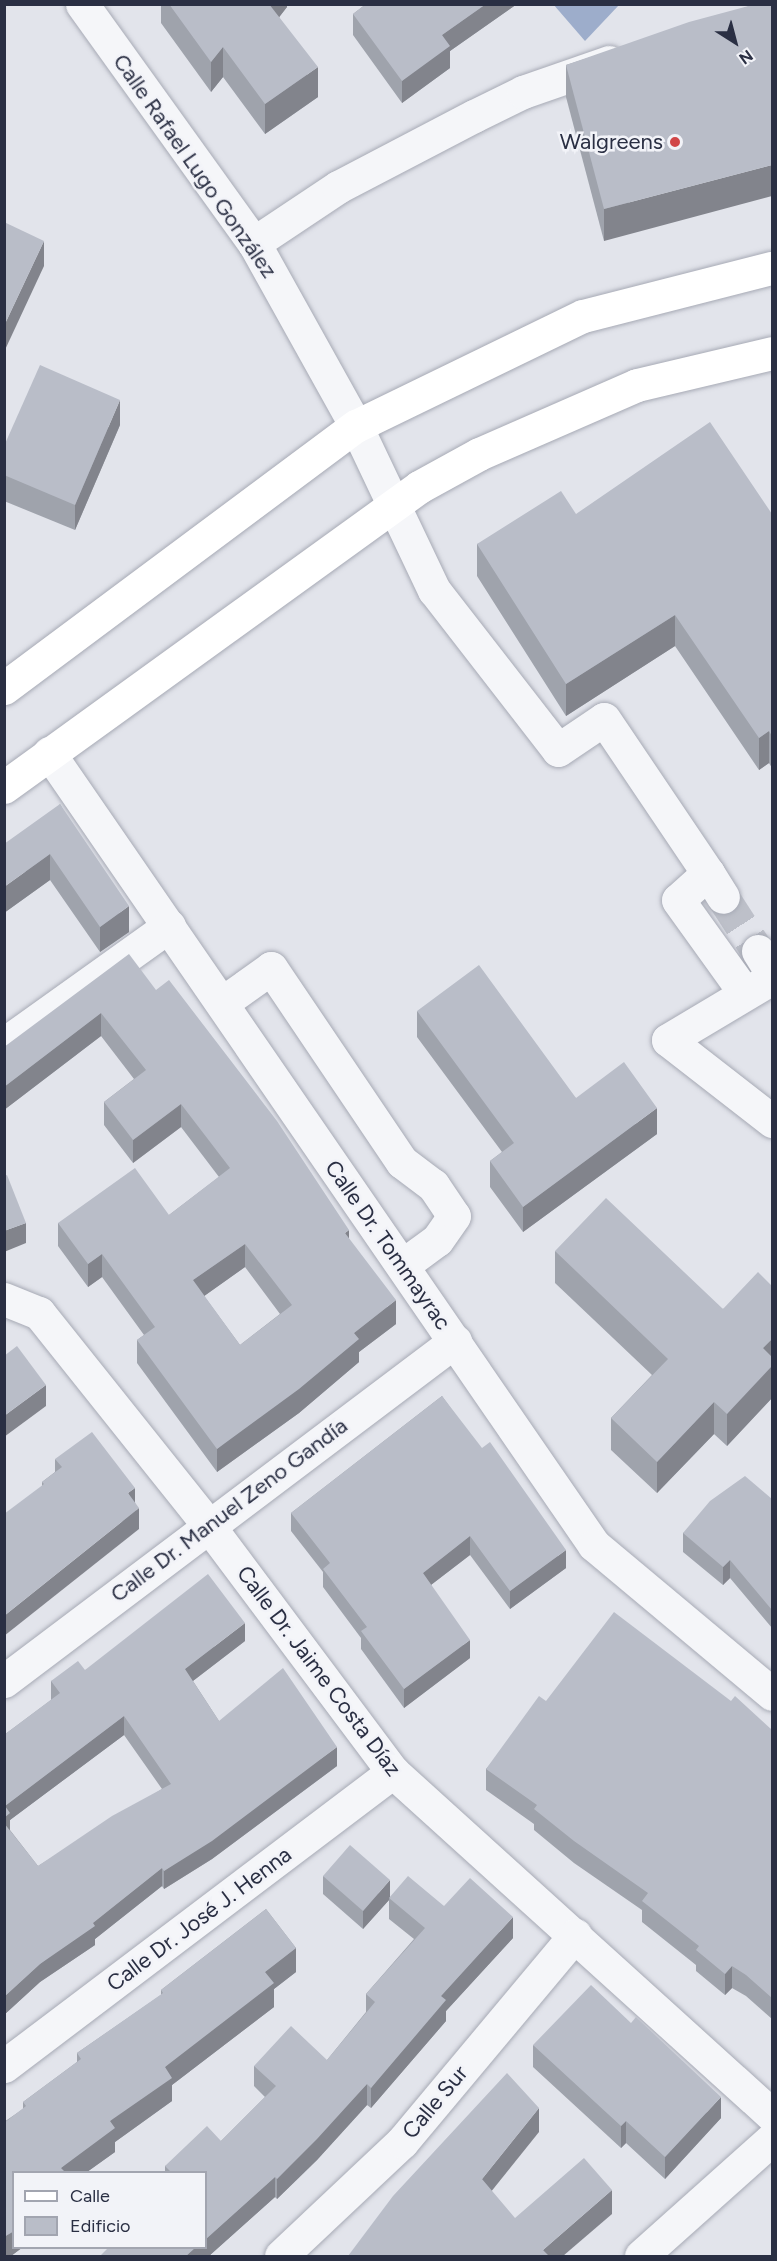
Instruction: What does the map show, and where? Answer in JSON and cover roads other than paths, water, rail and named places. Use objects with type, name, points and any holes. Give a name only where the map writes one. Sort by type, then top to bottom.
[{"type":"main road","points":[[4,688],[356,426],[583,316],[772,268]]},
{"type":"main road","points":[[4,787],[391,506],[479,454],[636,385],[772,352]]},
{"type":"street","name":"Calle Rafael Lugo González","points":[[81,5],[254,243],[356,426],[391,506],[434,590],[558,750],[604,719],[716,885],[678,900],[744,992]]},
{"type":"street","points":[[254,243],[338,187],[474,116],[523,92],[642,50]]},
{"type":"street","name":"Calle Dr. Tommayrac","points":[[49,753],[594,1545],[772,1694]]},
{"type":"street","points":[[4,1044],[169,926]]},
{"type":"street","points":[[768,967],[744,992],[669,1040],[772,1121]]},
{"type":"street","points":[[222,1004],[271,968],[402,1162],[433,1185],[454,1216],[437,1240],[403,1265]]},
{"type":"street","name":"Calle Dr. Jaime Costa Díaz","points":[[5,1299],[39,1313],[208,1525],[393,1773],[772,2115]]},
{"type":"street","name":"Calle Dr. Manuel Zeno Gandía","points":[[4,1681],[455,1341]]},
{"type":"street","name":"Calle Dr. José J. Henna","points":[[4,2066],[393,1773]]},
{"type":"street","name":"Calle Sur","points":[[281,2256],[402,2142],[575,1935]]},
{"type":"street","points":[[640,2256],[772,2139]]},
{"type":"water","points":[[553,4],[619,4],[619,5],[585,41]]},
{"type":"tunnel","points":[[723,897],[758,951]]},
{"type":"place","name":"Walgreens","points":[[675,142]]}]
